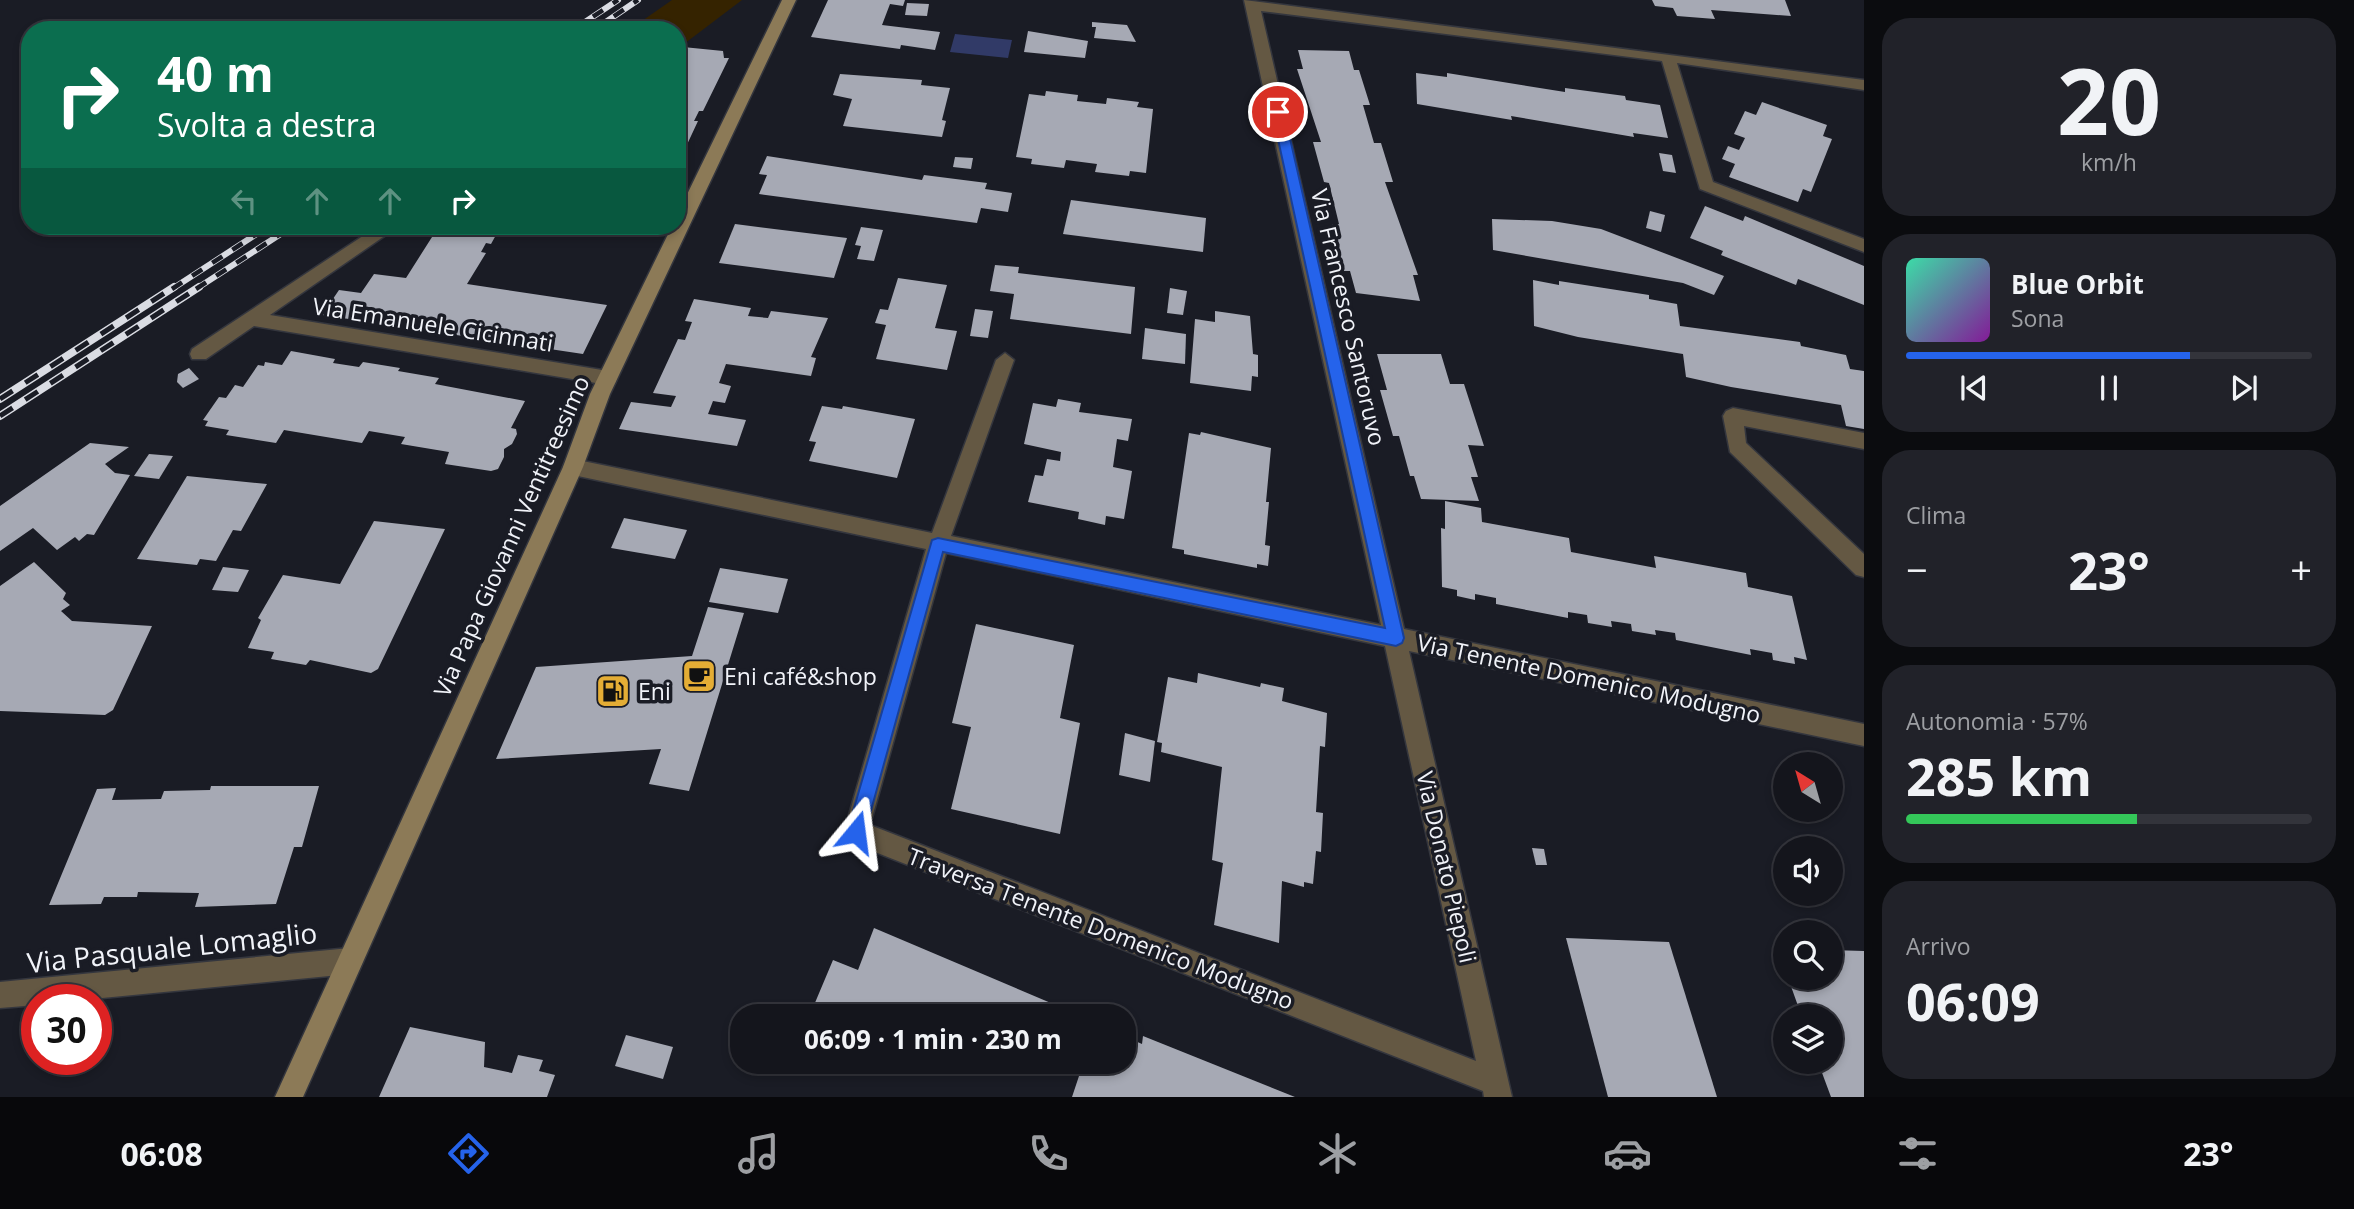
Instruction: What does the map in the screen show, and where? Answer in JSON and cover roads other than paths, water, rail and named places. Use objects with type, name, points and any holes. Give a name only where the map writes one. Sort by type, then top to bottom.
[{"type":"street","name":"Via Papa Giovanni Ventitreesimo","points":[[686,215],[789,0]]},
{"type":"street","points":[[1252,3],[1864,85]]},
{"type":"street","name":"Via Francesco Santoruvo","points":[[1252,3],[1396,638]]},
{"type":"street","points":[[1668,57],[1706,185],[1864,246]]},
{"type":"street","name":"Via Emanuele Cicinnati","points":[[199,354],[377,235]]},
{"type":"street","name":"Via Papa Giovanni Ventitreesimo","points":[[289,1097],[573,467],[608,378],[676,235]]},
{"type":"street","name":"Via Emanuele Cicinnati","points":[[251,319],[608,378]]},
{"type":"street","name":"Traversa Tenente Domenico Modugno","points":[[1005,360],[938,544],[856,832],[1496,1089]]},
{"type":"street","points":[[1864,441],[1732,416],[1737,446],[1864,568]]},
{"type":"street","name":"Via Tenente Domenico Modugno","points":[[573,467],[1864,735]]},
{"type":"street","name":"Via Donato Piepoli","points":[[1396,638],[1496,1089]]},
{"type":"street","name":"Via Pasquale Lomaglio","points":[[0,995],[350,961]]},
{"type":"water","points":[[955,34],[1012,40],[1008,58],[950,52]]},
{"type":"railway","points":[[586,21],[618,0]]},
{"type":"railway","points":[[607,21],[638,0]]},
{"type":"railway","points":[[172,289],[255,235]]},
{"type":"railway","points":[[196,289],[279,235]]},
{"type":"railway","points":[[0,399],[174,287]]},
{"type":"railway","points":[[0,416],[199,287]]},
{"type":"place","name":"Eni café&shop","points":[[699,676]]},
{"type":"place","name":"Eni","points":[[613,691]]}]
